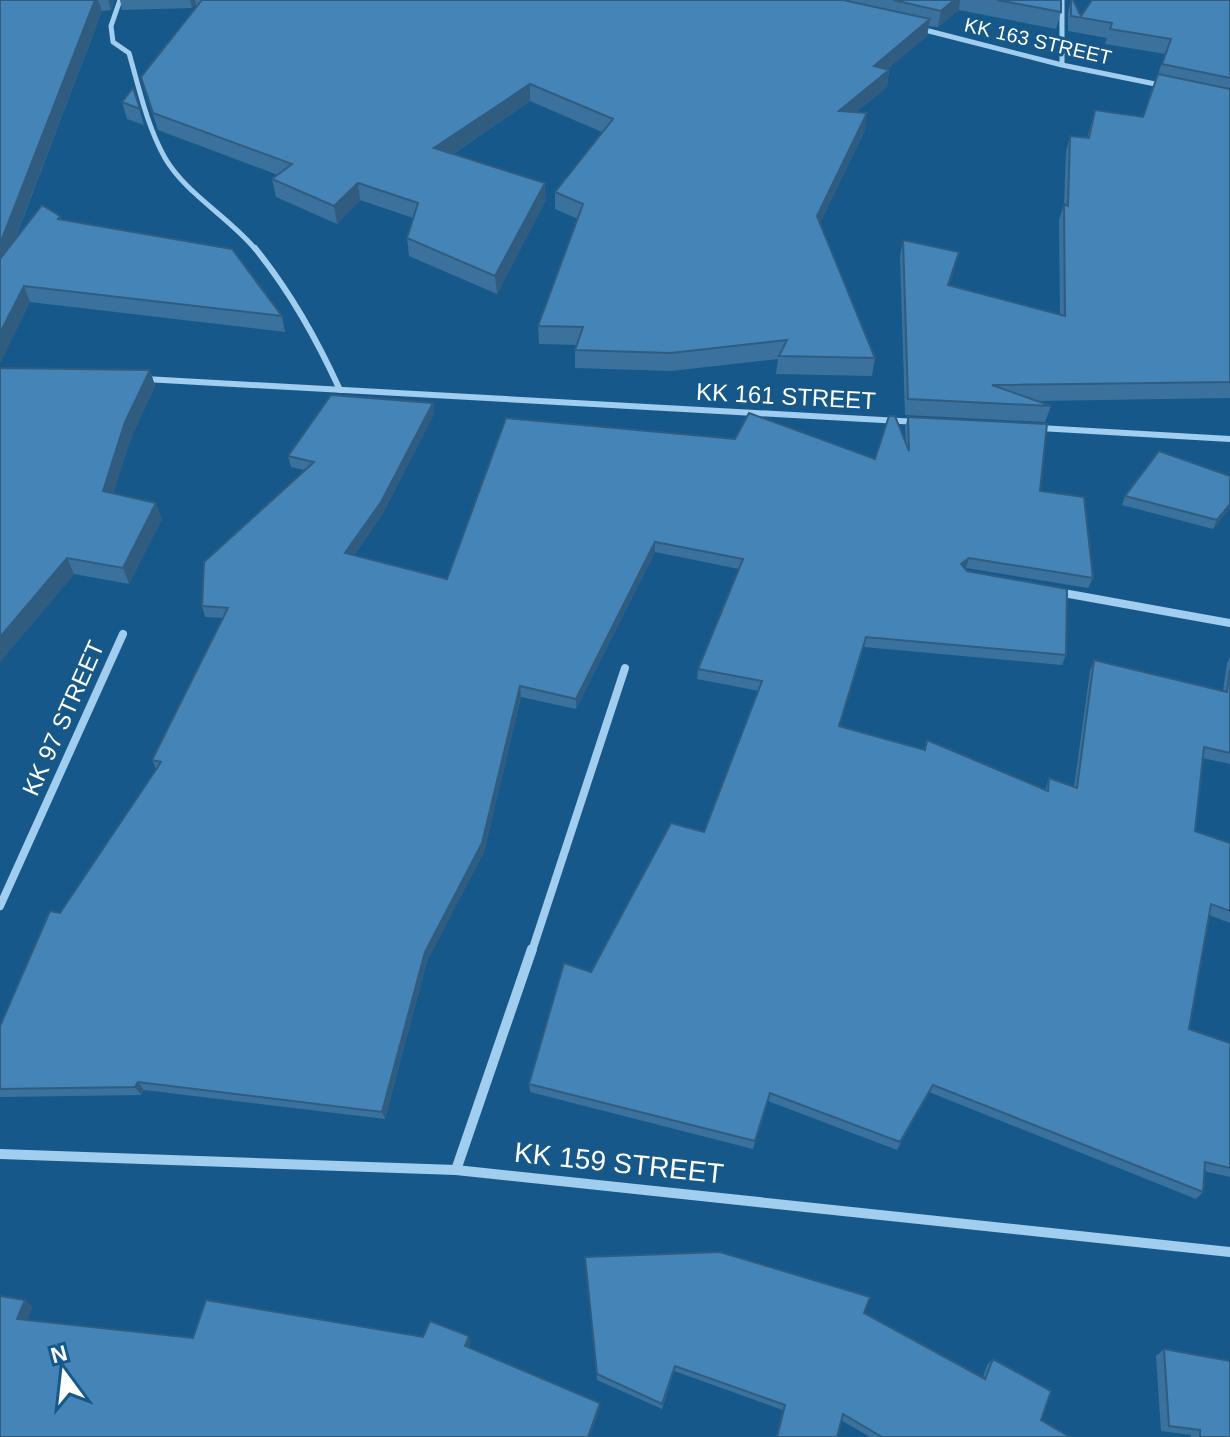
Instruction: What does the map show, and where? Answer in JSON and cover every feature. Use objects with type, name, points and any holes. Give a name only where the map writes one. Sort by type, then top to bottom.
[{"type":"street","points":[[120,0],[111,26],[113,42],[129,53],[145,112],[166,160],[192,188],[240,230],[286,287],[315,335],[340,390]]},
{"type":"street","points":[[1062,0],[1062,65]]},
{"type":"street","name":"KK 163 STREET","points":[[912,27],[1062,65],[1169,87]]},
{"type":"street","name":"KK 161 STREET","points":[[139,379],[924,422]]},
{"type":"street","points":[[1035,428],[1230,439]]},
{"type":"street","points":[[1043,589],[1230,623]]},
{"type":"street","name":"KK 97 STREET","points":[[0,906],[123,634]]},
{"type":"street","points":[[456,1170],[575,826],[625,668]]},
{"type":"street","name":"KK 159 STREET","points":[[0,1154],[456,1170],[1230,1252]]},
{"type":"building","points":[[0,0],[95,0],[0,244]]},
{"type":"building","points":[[202,0],[843,0],[930,19],[874,66],[889,70],[839,111],[867,113],[817,216],[875,358],[779,356],[787,340],[671,353],[575,350],[583,327],[538,326],[583,204],[555,192],[613,119],[530,84],[434,148],[545,183],[495,276],[407,238],[418,203],[358,183],[334,206],[272,179],[292,164],[153,113],[141,77]]},
{"type":"building","points":[[893,0],[954,0],[941,11]]},
{"type":"building","points":[[997,0],[1061,0],[1061,12]]},
{"type":"building","points":[[1071,0],[1081,16],[1092,0],[1230,0],[1230,78],[1162,64],[1171,39],[1110,29],[1112,23],[1071,16]]},
{"type":"building","points":[[1158,74],[1230,89],[1230,382],[992,385],[1051,406],[908,399],[903,240],[959,252],[948,285],[1065,316],[1064,204],[1068,206],[1070,136],[1089,138],[1095,110],[1143,117]]},
{"type":"building","points":[[133,88],[140,109],[122,102]]},
{"type":"building","points":[[42,205],[60,216],[58,219],[232,249],[282,316],[24,286],[0,333],[0,259]]},
{"type":"building","points":[[0,368],[150,370],[125,422],[103,491],[156,503],[123,568],[67,558],[0,637]]},
{"type":"building","points":[[331,395],[433,403],[381,502],[345,553],[447,579],[506,418],[735,439],[749,413],[875,459],[889,416],[895,416],[909,451],[908,417],[1047,424],[1040,491],[1084,497],[1093,578],[969,558],[961,564],[967,571],[1067,589],[1066,655],[866,637],[839,726],[925,750],[927,740],[1048,791],[1049,778],[1077,788],[1094,660],[1227,692],[1230,670],[1230,753],[1204,747],[1195,831],[1230,843],[1230,911],[1211,904],[1189,1029],[1230,1043],[1230,1168],[1205,1162],[1203,1192],[933,1085],[900,1142],[770,1093],[755,1141],[529,1084],[564,963],[591,972],[671,823],[704,832],[762,681],[698,669],[743,559],[655,542],[576,699],[520,686],[482,843],[425,952],[382,1112],[138,1082],[135,1087],[0,1089],[0,1026],[50,911],[60,913],[161,762],[152,760],[228,608],[202,606],[204,562],[314,462],[288,456]]},
{"type":"building","points":[[1159,451],[1230,476],[1230,504],[1217,520],[1125,496]]},
{"type":"building","points":[[720,1252],[870,1297],[864,1313],[985,1379],[993,1359],[1051,1391],[1041,1420],[1070,1437],[882,1437],[843,1414],[837,1437],[777,1437],[785,1405],[675,1366],[662,1404],[597,1374],[585,1257]]},
{"type":"building","points":[[0,1296],[25,1300],[17,1319],[193,1338],[206,1300],[423,1337],[430,1321],[469,1336],[465,1346],[600,1403],[588,1437],[0,1437]]},
{"type":"building","points":[[1164,1349],[1230,1361],[1230,1437],[1200,1437],[1200,1430],[1169,1426]]}]
